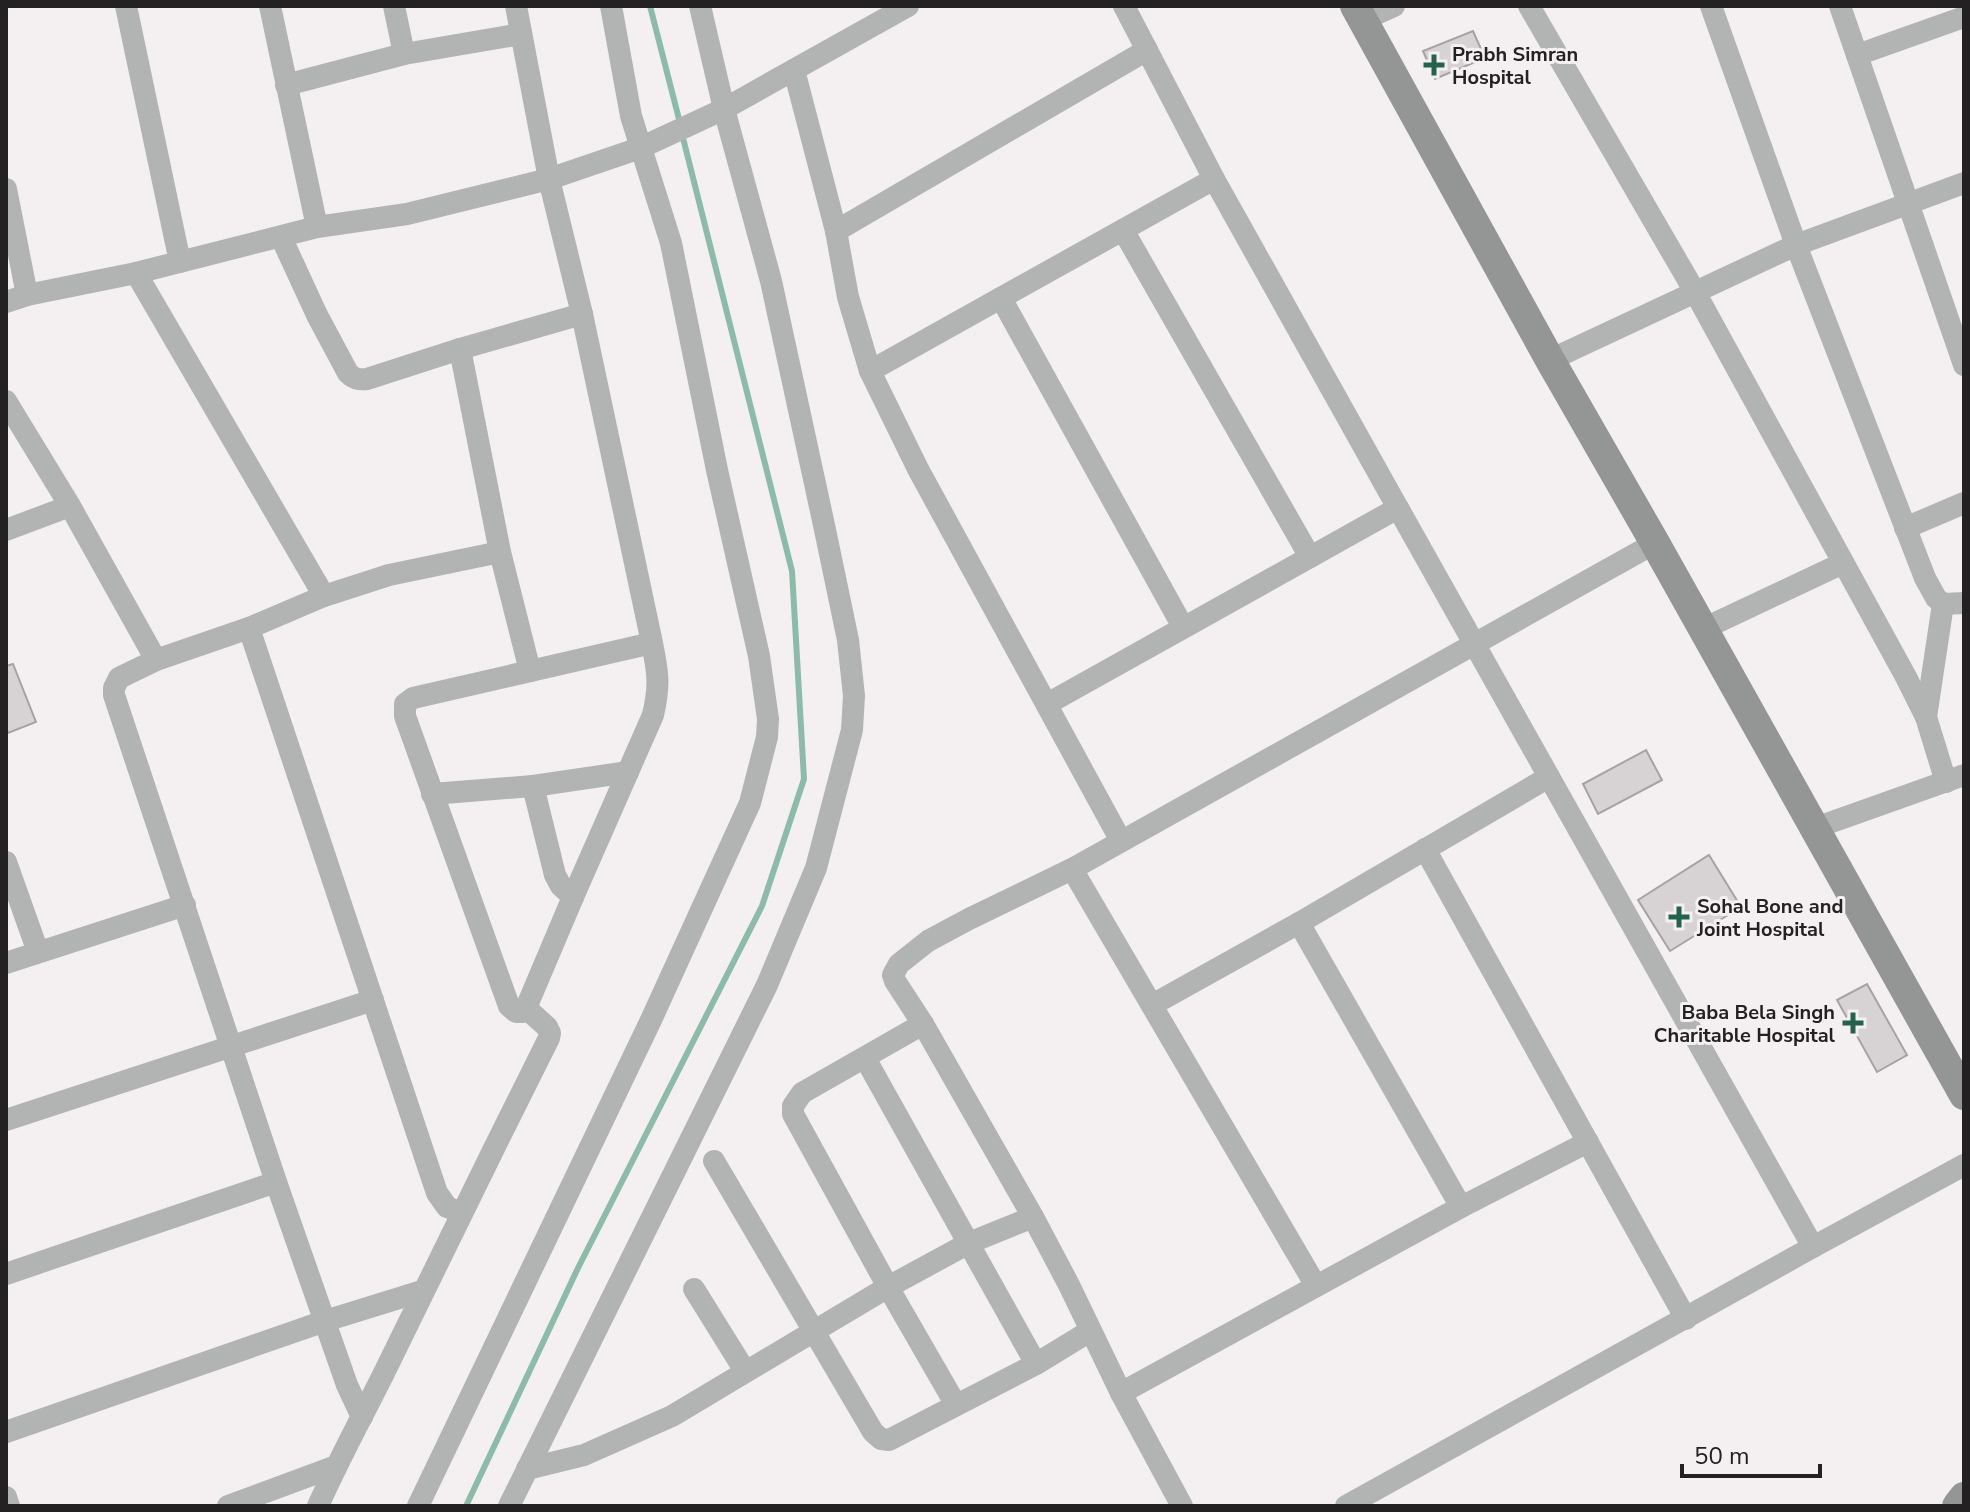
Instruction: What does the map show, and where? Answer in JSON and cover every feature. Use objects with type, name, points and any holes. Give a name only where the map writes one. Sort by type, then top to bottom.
[{"type":"main road","points":[[1359,13],[1550,360],[1964,1095]]},
{"type":"main road","points":[[1957,1506],[1964,1497]]},
{"type":"street","points":[[126,6],[180,262]]},
{"type":"street","points":[[270,6],[317,227]]},
{"type":"street","points":[[394,6],[404,54]]},
{"type":"street","points":[[516,6],[549,179],[582,314],[652,643],[658,690],[653,715],[526,1008],[521,1013],[514,1011],[509,1006],[432,794],[405,716],[405,704],[413,698],[652,643]]},
{"type":"street","points":[[418,1506],[651,1020],[750,803],[767,737],[768,719],[759,656],[671,243],[645,146],[631,116],[611,6]]},
{"type":"street","points":[[509,1506],[767,985],[816,868],[852,730],[854,696],[848,640],[771,281],[720,111],[700,6]]},
{"type":"street","points":[[6,189],[16,299],[136,273],[317,227],[407,214],[549,179],[645,146],[720,111],[908,6]]},
{"type":"street","points":[[1124,6],[1214,179],[1813,1247]]},
{"type":"street","points":[[1359,13],[1394,6]]},
{"type":"street","points":[[1529,6],[1695,292],[1926,717],[1955,778],[1815,828]]},
{"type":"street","points":[[1711,6],[1796,245],[1905,528],[1930,589],[1954,604],[1926,717]]},
{"type":"street","points":[[1840,6],[1964,365]]},
{"type":"street","points":[[1857,55],[1964,17]]},
{"type":"street","points":[[286,85],[404,54],[521,34]]},
{"type":"street","points":[[836,231],[1147,50]]},
{"type":"street","points":[[794,70],[836,231],[848,297],[870,371],[918,469],[1121,841]]},
{"type":"street","points":[[870,371],[1214,179]]},
{"type":"street","points":[[1550,360],[1796,245],[1964,183]]},
{"type":"street","points":[[1123,230],[1310,557]]},
{"type":"street","points":[[281,237],[317,315],[353,378],[367,379],[582,314]]},
{"type":"street","points":[[136,273],[324,596]]},
{"type":"street","points":[[1001,298],[1183,627]]},
{"type":"street","points":[[460,349],[500,552],[530,671]]},
{"type":"street","points":[[6,401],[70,506],[156,660]]},
{"type":"street","points":[[1905,528],[1964,503]]},
{"type":"street","points":[[6,530],[70,506]]},
{"type":"street","points":[[1047,704],[1398,508]]},
{"type":"street","points":[[1182,1506],[1121,1393],[1033,1217],[893,975],[899,964],[928,941],[1072,869],[1655,543]]},
{"type":"street","points":[[362,1417],[347,1385],[276,1182],[114,688],[119,678],[156,660],[249,628],[324,596],[389,575],[500,552]]},
{"type":"street","points":[[1703,629],[1843,563]]},
{"type":"street","points":[[249,628],[437,1193],[447,1207],[461,1213]]},
{"type":"street","points":[[432,794],[533,786],[628,772]]},
{"type":"street","points":[[1152,1005],[1549,777]]},
{"type":"street","points":[[533,786],[555,875],[573,897]]},
{"type":"street","points":[[1425,849],[1686,1319]]},
{"type":"street","points":[[6,862],[38,952]]},
{"type":"street","points":[[1072,869],[1316,1286]]},
{"type":"street","points":[[6,963],[185,905]]},
{"type":"street","points":[[1299,923],[1461,1207]]},
{"type":"street","points":[[6,1120],[373,1000]]},
{"type":"street","points":[[318,1506],[549,1038],[547,1027],[526,1008]]},
{"type":"street","points":[[923,1024],[802,1093],[793,1106],[793,1114],[956,1405]]},
{"type":"street","points":[[865,1058],[1036,1364]]},
{"type":"street","points":[[1121,1393],[1461,1207],[1588,1142]]},
{"type":"street","points":[[714,1161],[873,1432],[881,1439],[889,1440],[1036,1364],[1090,1331]]},
{"type":"street","points":[[1346,1506],[1964,1165]]},
{"type":"street","points":[[6,1274],[276,1182]]},
{"type":"street","points":[[527,1469],[584,1455],[672,1416],[888,1287],[969,1243],[1033,1217]]},
{"type":"street","points":[[694,1289],[745,1371]]},
{"type":"street","points":[[6,1432],[325,1321],[422,1291]]},
{"type":"street","points":[[228,1506],[336,1466]]},
{"type":"street","points":[[6,1497],[9,1506]]},
{"type":"building","points":[[1473,31],[1485,58],[1435,79],[1423,51]]},
{"type":"building","points":[[13,664],[36,722],[8,733],[6,666]]},
{"type":"building","points":[[1646,750],[1662,780],[1598,814],[1583,784]]},
{"type":"building","points":[[1709,855],[1741,907],[1670,951],[1638,900]]},
{"type":"building","points":[[1867,984],[1907,1055],[1877,1072],[1837,1000]]},
{"type":"waterway","points":[[650,6],[680,123]]},
{"type":"waterway","points":[[466,1506],[578,1268],[762,906],[804,779],[792,571],[682,134]]},
{"type":"place","name":"Prabh Simran Hospital","points":[[1434,65]]},
{"type":"place","name":"Sohal Bone and Joint Hospital","points":[[1679,917]]},
{"type":"place","name":"Baba Bela Singh Charitable Hospital","points":[[1853,1023]]}]
